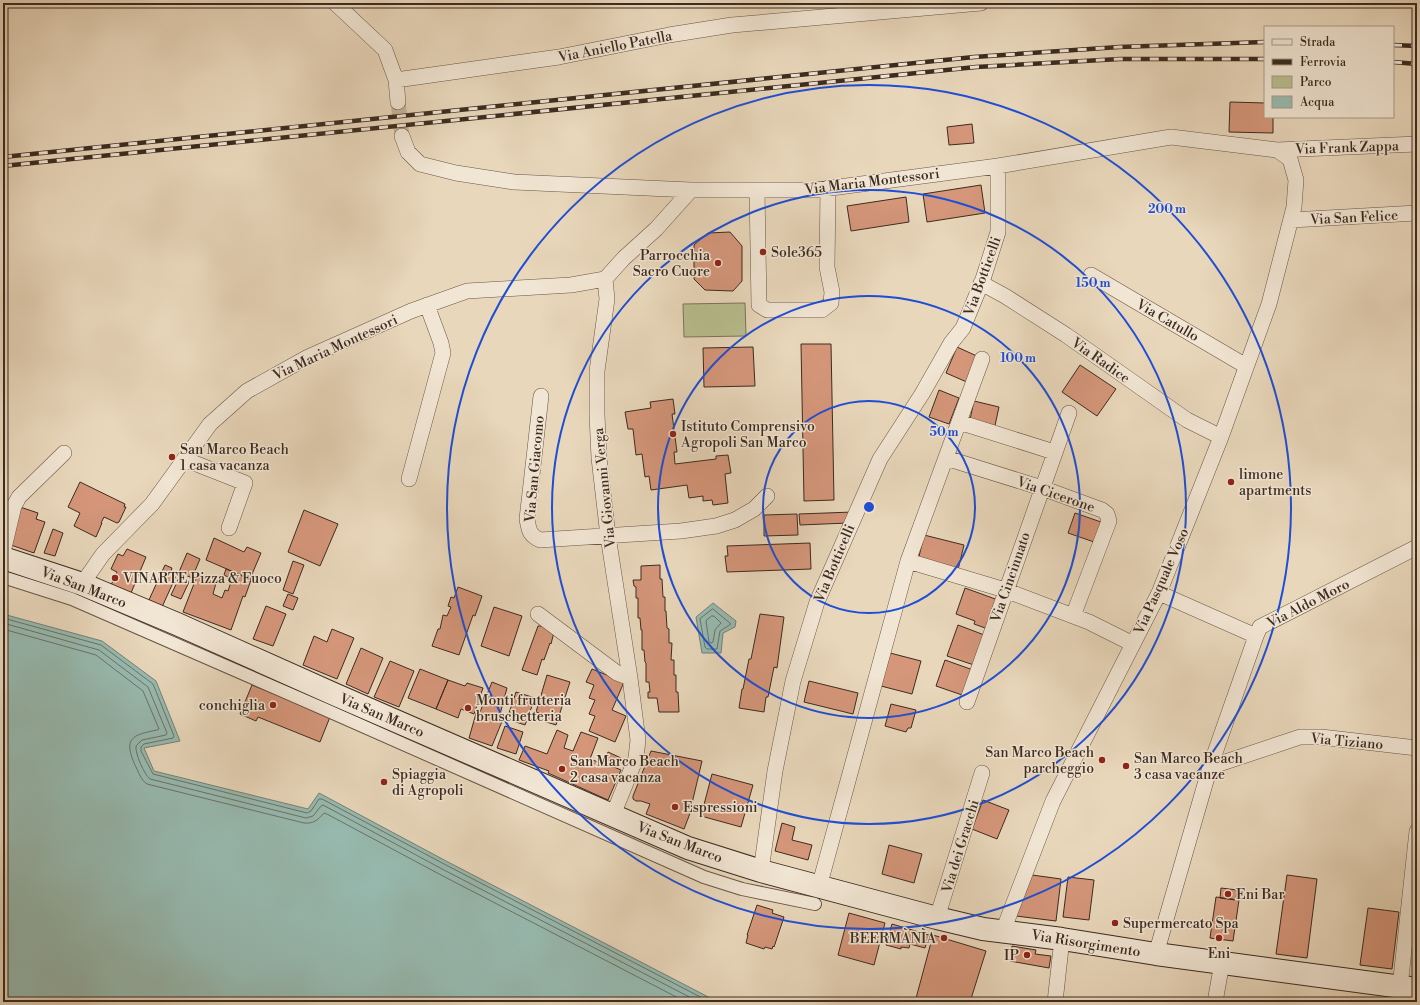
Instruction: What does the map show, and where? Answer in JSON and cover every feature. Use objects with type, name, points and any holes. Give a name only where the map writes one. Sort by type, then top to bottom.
[{"type":"main road","name":"Via San Marco","points":[[3,558],[82,584],[177,624],[688,848],[761,871]]},
{"type":"main road","name":"Via Risorgimento","points":[[761,871],[817,895],[937,918],[983,929],[1408,988]]},
{"type":"street","points":[[335,3],[385,50],[396,80],[398,102]]},
{"type":"street","name":"Via Aniello Patella","points":[[396,80],[559,57],[669,35],[835,10],[981,3]]},
{"type":"street","name":"Via Maria Montessori","points":[[402,136],[408,152],[420,164],[456,173],[514,182],[691,190],[816,190],[998,166],[1170,137],[1277,150]]},
{"type":"street","name":"Via Frank Zappa","points":[[1277,150],[1417,144]]},
{"type":"street","points":[[1277,150],[1290,159],[1296,180],[1294,207],[1291,220]]},
{"type":"street","name":"Via Botticelli","points":[[761,871],[776,763],[794,681],[817,602],[880,459],[922,394],[951,343],[963,328],[981,283],[998,232],[998,166]]},
{"type":"street","points":[[757,190],[759,305],[767,310],[822,310],[830,303],[832,292],[827,266],[828,188]]},
{"type":"street","points":[[605,279],[624,258],[656,229],[691,190]]},
{"type":"street","name":"Via San Felice","points":[[1291,220],[1417,213]]},
{"type":"street","name":"Via Pasquale Voso","points":[[1003,931],[1053,801],[1159,593],[1221,437],[1269,304],[1291,220]]},
{"type":"street","name":"Via Catullo","points":[[1091,275],[1246,366]]},
{"type":"street","name":"Via Maria Montessori","points":[[82,584],[103,554],[152,504],[210,424],[246,391],[308,357],[467,290],[571,285],[605,279]]},
{"type":"street","name":"Via Giovanni Verga","points":[[605,279],[608,299],[597,371],[596,415],[599,458],[608,536],[638,740],[636,758],[613,815]]},
{"type":"street","name":"Via Radice","points":[[981,283],[1005,296],[1066,335],[1187,420],[1221,437]]},
{"type":"street","points":[[409,479],[443,353],[441,343],[427,306]]},
{"type":"street","points":[[3,578],[79,602],[704,877],[742,889],[817,895],[908,562],[982,359]]},
{"type":"street","name":"Via San Giacomo","points":[[541,396],[527,519],[528,529],[533,537],[540,540],[608,536]]},
{"type":"street","name":"Via Cincinnato","points":[[967,702],[1005,590],[1069,413]]},
{"type":"street","points":[[959,422],[1054,452]]},
{"type":"street","points":[[3,552],[14,506],[19,497],[64,453]]},
{"type":"street","name":"Via Cicerone","points":[[946,458],[1042,488],[1102,510],[1107,514],[1109,521],[1073,616]]},
{"type":"street","points":[[184,459],[245,483],[229,528]]},
{"type":"street","points":[[608,536],[681,531],[716,526],[735,520],[754,509],[767,496]]},
{"type":"street","name":"Via Aldo Moro","points":[[1159,593],[1256,636],[1260,627],[1417,547]]},
{"type":"street","points":[[908,562],[1005,590],[1089,622],[1133,644]]},
{"type":"street","points":[[538,614],[617,673],[630,678]]},
{"type":"street","points":[[1156,954],[1210,767],[1256,636]]},
{"type":"street","name":"Via Tiziano","points":[[1210,767],[1300,736],[1417,748]]},
{"type":"street","name":"Via dei Gracchi","points":[[937,918],[982,773]]},
{"type":"street","points":[[1408,988],[1417,831]]},
{"type":"street","points":[[1055,1002],[1062,939]]},
{"type":"street","points":[[1214,1002],[1222,963]]},
{"type":"green space","points":[[745,303],[746,336],[684,337],[683,304]]},
{"type":"water","points":[[713,603],[736,621],[735,627],[723,633],[721,653],[702,653],[696,617]]},
{"type":"water","points":[[3,614],[102,641],[156,681],[180,741],[144,748],[154,771],[308,809],[319,793],[448,862],[718,1002],[3,1002]]},
{"type":"building","points":[[1230,102],[1264,103],[1264,118],[1273,118],[1273,133],[1229,132]]},
{"type":"building","points":[[972,124],[974,143],[949,145],[947,127]]},
{"type":"building","points":[[981,185],[985,213],[927,222],[923,194]]},
{"type":"building","points":[[906,197],[909,222],[851,231],[847,206]]},
{"type":"building","name":"Parrocchia Sacro Cuore","points":[[730,232],[742,246],[742,281],[733,291],[705,290],[694,279],[694,245],[708,233]]},
{"type":"building","points":[[801,344],[831,344],[834,500],[804,501]]},
{"type":"building","points":[[753,347],[755,386],[704,387],[703,348]]},
{"type":"building","points":[[957,347],[979,357],[969,383],[946,373]]},
{"type":"building","points":[[1080,365],[1116,389],[1097,416],[1062,392]]},
{"type":"building","points":[[939,390],[959,398],[949,424],[929,417]]},
{"type":"building","points":[[673,399],[675,414],[672,414],[677,452],[674,452],[675,464],[716,459],[716,456],[728,455],[731,473],[725,474],[728,503],[713,505],[712,500],[703,501],[703,496],[689,498],[687,485],[651,490],[649,476],[645,477],[642,454],[636,455],[633,429],[628,429],[625,412],[651,408],[650,402]]},
{"type":"building","points":[[974,401],[999,407],[994,430],[969,424]]},
{"type":"building","points":[[80,482],[125,504],[124,507],[126,507],[119,522],[117,523],[104,517],[96,537],[74,526],[80,513],[68,507]]},
{"type":"building","points":[[20,507],[38,513],[36,519],[45,522],[34,553],[8,544]]},
{"type":"building","points":[[304,510],[338,524],[320,566],[288,552]]},
{"type":"building","points":[[853,512],[848,523],[800,525],[799,514]]},
{"type":"building","points":[[1075,513],[1101,522],[1094,542],[1068,533]]},
{"type":"building","points":[[797,514],[798,535],[764,536],[764,515]]},
{"type":"building","points":[[53,529],[63,533],[55,556],[44,553]]},
{"type":"building","points":[[924,535],[964,545],[958,570],[918,561]]},
{"type":"building","points":[[214,538],[244,552],[247,547],[261,553],[250,579],[206,560]]},
{"type":"building","points":[[810,543],[811,569],[727,572],[725,556],[728,556],[727,546]]},
{"type":"building","points":[[127,549],[146,557],[131,593],[111,585],[117,572],[111,569],[118,554],[123,556]]},
{"type":"building","points":[[187,553],[200,559],[192,578],[179,572]]},
{"type":"building","points":[[293,561],[304,565],[293,594],[283,590]]},
{"type":"building","points":[[165,565],[172,568],[171,571],[177,574],[162,607],[148,602]]},
{"type":"building","points":[[660,565],[660,579],[662,579],[667,628],[669,629],[669,643],[672,643],[671,660],[674,660],[674,675],[676,675],[676,692],[678,692],[679,712],[659,712],[657,698],[648,698],[648,692],[650,692],[649,682],[646,682],[646,663],[644,650],[642,650],[642,630],[640,618],[638,618],[638,598],[636,598],[636,587],[634,586],[633,580],[641,580],[641,566]]},
{"type":"building","points":[[226,569],[251,580],[245,597],[243,596],[231,630],[183,612],[197,576],[216,583],[213,594],[222,598],[225,590],[228,591],[232,579],[224,575]]},
{"type":"building","points":[[179,578],[189,582],[181,599],[171,595]]},
{"type":"building","points":[[458,587],[482,596],[475,616],[473,615],[459,655],[432,646],[438,629],[440,629],[443,615],[447,616],[451,607],[448,606],[451,597],[454,598]]},
{"type":"building","points":[[965,588],[998,600],[988,629],[974,624],[975,621],[956,614]]},
{"type":"building","points":[[288,594],[298,598],[293,610],[283,606]]},
{"type":"building","points":[[266,606],[286,614],[273,646],[253,639]]},
{"type":"building","points":[[494,607],[522,616],[509,656],[481,646]]},
{"type":"building","points":[[760,614],[784,617],[777,668],[774,667],[768,697],[766,697],[764,712],[739,708],[742,689],[749,659],[751,659]]},
{"type":"building","points":[[958,625],[987,636],[977,666],[947,656]]},
{"type":"building","points":[[538,626],[546,626],[554,632],[551,644],[550,643],[544,660],[542,659],[537,675],[522,670]]},
{"type":"building","points":[[332,629],[354,638],[337,679],[303,665],[314,636],[327,642]]},
{"type":"building","points":[[361,648],[383,658],[368,694],[346,684]]},
{"type":"building","points":[[890,653],[921,661],[912,694],[881,686]]},
{"type":"building","points":[[945,660],[973,670],[965,696],[936,686]]},
{"type":"building","points":[[390,661],[414,671],[399,707],[374,697]]},
{"type":"building","points":[[420,669],[448,680],[436,709],[408,698]]},
{"type":"building","points":[[592,669],[624,682],[612,710],[626,716],[615,742],[589,731],[595,716],[589,714],[595,700],[589,698],[594,685],[586,682]]},
{"type":"building","points":[[547,675],[570,682],[556,725],[537,719],[539,713],[536,712]]},
{"type":"building","points":[[448,680],[465,686],[467,683],[483,688],[474,714],[461,709],[458,718],[436,709]]},
{"type":"building","points":[[809,681],[858,693],[853,714],[804,702]]},
{"type":"building","points":[[492,682],[507,688],[499,718],[503,719],[492,746],[469,738],[477,710],[480,712]]},
{"type":"building","points":[[252,685],[330,717],[320,742],[258,717],[256,721],[240,714]]},
{"type":"building","points":[[516,692],[535,698],[525,725],[507,719]]},
{"type":"building","points":[[891,704],[916,710],[911,728],[908,728],[906,732],[885,726]]},
{"type":"building","points":[[505,726],[523,732],[516,754],[497,748]]},
{"type":"building","points":[[557,730],[568,735],[564,748],[573,751],[581,732],[598,738],[590,759],[598,762],[598,760],[621,770],[608,800],[548,773],[549,771],[519,760],[525,746],[547,754]]},
{"type":"building","points":[[651,751],[702,761],[689,816],[684,829],[646,814],[650,804],[633,799]]},
{"type":"building","points":[[608,752],[621,758],[618,764],[606,759]]},
{"type":"building","points":[[712,774],[753,785],[741,827],[701,816]]},
{"type":"building","points":[[983,800],[1009,810],[997,839],[972,829]]},
{"type":"building","points":[[782,823],[795,827],[792,840],[812,845],[808,860],[775,851]]},
{"type":"building","points":[[889,845],[922,854],[914,883],[882,874]]},
{"type":"building","points":[[1032,875],[1061,879],[1056,921],[1016,916]]},
{"type":"building","points":[[1287,875],[1317,879],[1307,958],[1276,954]]},
{"type":"building","points":[[1068,877],[1094,880],[1089,920],[1063,917]]},
{"type":"building","name":"Eni Bar","points":[[1221,888],[1237,890],[1236,900],[1220,898]]},
{"type":"building","points":[[1216,897],[1239,900],[1233,941],[1210,938]]},
{"type":"building","points":[[757,905],[773,910],[772,913],[784,917],[772,949],[765,947],[764,949],[746,943],[747,935]]},
{"type":"building","points":[[1414,907],[1417,907],[1417,931],[1412,930]]},
{"type":"building","points":[[1368,908],[1399,912],[1392,969],[1360,965]]},
{"type":"building","points":[[849,913],[885,923],[874,965],[838,955]]},
{"type":"building","points":[[892,924],[929,935],[925,948],[910,944],[909,948],[901,947],[901,949],[886,945]]},
{"type":"building","points":[[933,935],[986,951],[970,1002],[915,1002]]},
{"type":"building","points":[[1012,946],[1036,950],[1035,954],[1051,956],[1049,968],[1010,961]]},
{"type":"tunnel","points":[[398,102],[402,136]]},
{"type":"railway","points":[[3,157],[974,57],[1119,47],[1264,42]]},
{"type":"railway","points":[[1394,45],[1417,46]]},
{"type":"railway","points":[[3,166],[976,67],[1120,59],[1264,59]]},
{"type":"railway","points":[[1394,62],[1417,64]]},
{"type":"place","name":"Sole365","points":[[763,252]]},
{"type":"place","name":"Parrocchia Sacro Cuore","points":[[718,263]]},
{"type":"place","name":"Istituto Comprensivo Agropoli San Marco","points":[[673,434]]},
{"type":"place","name":"San Marco Beach 1 casa vacanza","points":[[172,457]]},
{"type":"place","name":"limone apartments","points":[[1231,482]]},
{"type":"place","name":"VINARTE Pizza & Fuoco","points":[[115,578]]},
{"type":"place","name":"conchiglia","points":[[273,705]]},
{"type":"place","name":"Monti frutteria bruschetteria","points":[[468,708]]},
{"type":"place","name":"San Marco Beach parcheggio","points":[[1102,760]]},
{"type":"place","name":"San Marco Beach 3 casa vacanze","points":[[1126,766]]},
{"type":"place","name":"San Marco Beach 2 casa vacanza","points":[[562,769]]},
{"type":"place","name":"Spiaggia di Agropoli","points":[[384,782]]},
{"type":"place","name":"Espressioni","points":[[675,807]]},
{"type":"place","name":"Eni Bar","points":[[1228,894]]},
{"type":"place","name":"Supermercato Spa","points":[[1115,923]]},
{"type":"place","name":"BEERMÀNÌA","points":[[944,938]]},
{"type":"place","name":"Eni","points":[[1219,938]]},
{"type":"place","name":"IP","points":[[1027,955]]}]
